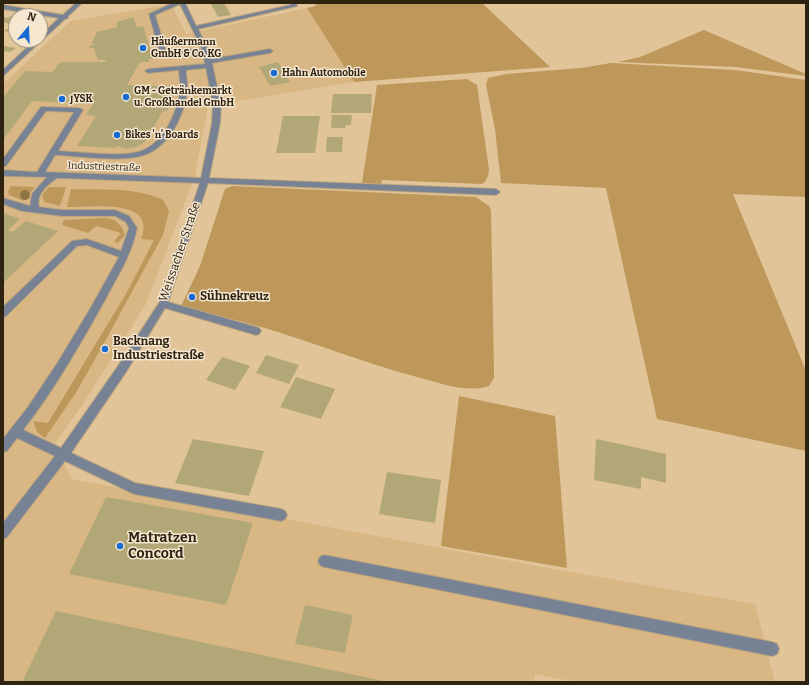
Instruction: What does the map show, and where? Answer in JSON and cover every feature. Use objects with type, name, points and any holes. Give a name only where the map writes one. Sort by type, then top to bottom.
[{"type":"street","points":[[48,33],[79,3]]},
{"type":"street","points":[[178,3],[152,14],[163,53],[206,50]]},
{"type":"street","name":"Weissacher Straße","points":[[3,533],[48,476],[122,369],[163,304],[204,182],[216,123],[217,105],[206,50],[182,3]]},
{"type":"street","points":[[194,28],[294,6],[293,3]]},
{"type":"street","points":[[3,7],[66,17]]},
{"type":"street","points":[[3,74],[31,48]]},
{"type":"street","points":[[148,71],[209,64],[270,51]]},
{"type":"street","points":[[53,153],[124,156],[140,154],[152,148],[169,132],[174,124],[184,90],[182,68]]},
{"type":"street","points":[[3,164],[44,109],[79,110],[39,175]]},
{"type":"street","points":[[3,180],[6,173]]},
{"type":"street","name":"Industriestraße","points":[[6,173],[204,182],[496,192]]},
{"type":"street","points":[[34,208],[34,198],[44,185],[54,176]]},
{"type":"street","points":[[3,201],[16,206],[62,213],[115,213],[123,215],[133,226],[133,233],[124,255],[82,330],[41,397],[3,446]]},
{"type":"street","points":[[3,313],[75,243],[87,242],[124,255]]},
{"type":"street","points":[[163,304],[256,331]]},
{"type":"street","points":[[15,432],[134,488],[281,514]]},
{"type":"street","points":[[324,561],[772,649]]},
{"type":"shaded area","points":[[314,3],[482,3],[550,67],[354,82],[307,8],[316,6]]},
{"type":"shaded area","points":[[171,4],[186,34],[307,8],[354,82],[208,106],[195,176],[146,304],[85,401],[54,445],[72,479],[559,570],[755,604],[775,682],[576,682],[535,674],[534,682],[3,682],[3,82],[6,81],[42,48],[48,48],[48,42],[71,21]]},
{"type":"shaded area","points":[[704,30],[806,74],[806,76],[736,67],[618,62],[640,57]]},
{"type":"shaded area","points":[[611,63],[735,70],[806,80],[806,197],[733,194],[806,371],[806,451],[657,419],[606,188],[501,183],[495,129],[486,85],[488,78],[506,74],[581,68]]},
{"type":"shaded area","points":[[467,79],[477,85],[489,170],[484,183],[382,180],[381,184],[362,183],[377,85]]},
{"type":"shaded area","points":[[11,186],[34,188],[24,201],[9,195],[8,191]]},
{"type":"shaded area","points":[[232,186],[476,197],[489,206],[491,210],[494,378],[489,386],[472,389],[438,383],[380,366],[258,326],[181,306],[200,266],[225,189]]},
{"type":"shaded area","points":[[49,187],[66,187],[60,206],[44,202],[42,195]]},
{"type":"shaded area","points":[[71,189],[118,190],[142,193],[163,200],[169,211],[163,235],[98,354],[75,394],[45,438],[37,432],[33,421],[48,423],[127,292],[154,240],[141,239],[144,225],[139,216],[130,210],[104,206],[67,207]]},
{"type":"shaded area","points":[[106,218],[116,221],[122,228],[125,235],[118,243],[114,241],[121,233],[96,226],[88,233],[62,225],[64,220]]},
{"type":"shaded area","points":[[459,396],[555,416],[567,568],[441,546]]},
{"type":"building","points":[[224,3],[231,15],[218,17],[211,4]]},
{"type":"building","points":[[3,17],[8,18],[8,24],[3,22]]},
{"type":"building","points":[[133,17],[137,27],[143,26],[153,59],[149,59],[149,62],[140,62],[127,85],[172,86],[169,93],[175,94],[168,110],[162,112],[151,132],[146,134],[148,135],[145,142],[136,147],[126,149],[117,146],[114,148],[77,146],[96,116],[86,115],[93,104],[32,101],[3,140],[3,97],[25,71],[53,72],[60,62],[106,62],[105,60],[98,60],[94,48],[89,48],[89,46],[94,45],[94,43],[91,44],[97,32],[117,27],[117,22]]},
{"type":"building","points":[[4,46],[8,48],[16,48],[10,52],[3,51]]},
{"type":"building","points":[[278,62],[290,82],[270,86],[259,67]]},
{"type":"building","points":[[333,94],[372,94],[371,113],[331,113]]},
{"type":"building","points":[[332,115],[352,115],[351,125],[346,125],[345,128],[331,128]]},
{"type":"building","points":[[283,116],[320,116],[315,153],[276,153]]},
{"type":"building","points":[[327,137],[343,137],[342,152],[326,152]]},
{"type":"building","points":[[3,213],[20,219],[8,230],[13,232],[26,221],[58,231],[3,283]]},
{"type":"building","points":[[266,355],[299,365],[289,384],[256,373]]},
{"type":"building","points":[[222,357],[250,366],[235,390],[206,380]]},
{"type":"building","points":[[296,377],[335,389],[321,419],[280,407]]},
{"type":"building","points":[[193,439],[264,451],[249,496],[175,483]]},
{"type":"building","points":[[596,439],[666,454],[666,483],[641,477],[641,489],[594,480]]},
{"type":"building","points":[[387,472],[441,480],[435,523],[379,514]]},
{"type":"building","points":[[106,497],[253,523],[226,605],[69,574]]},
{"type":"building","points":[[305,605],[353,615],[345,653],[295,644]]},
{"type":"building","points":[[56,611],[383,681],[22,682]]},
{"type":"place","name":"Häußermann GmbH & Co. KG","points":[[143,48]]},
{"type":"place","name":"Hahn Automobile","points":[[274,73]]},
{"type":"place","name":"GM - Getränkemarkt u. Großhandel GmbH","points":[[126,97]]},
{"type":"place","name":"JYSK","points":[[62,99]]},
{"type":"place","name":"Bikes 'n' Boards","points":[[117,135]]},
{"type":"place","name":"Sühnekreuz","points":[[192,297]]},
{"type":"place","name":"Backnang Industriestraße","points":[[105,349]]},
{"type":"place","name":"Matratzen Concord","points":[[120,546]]}]
